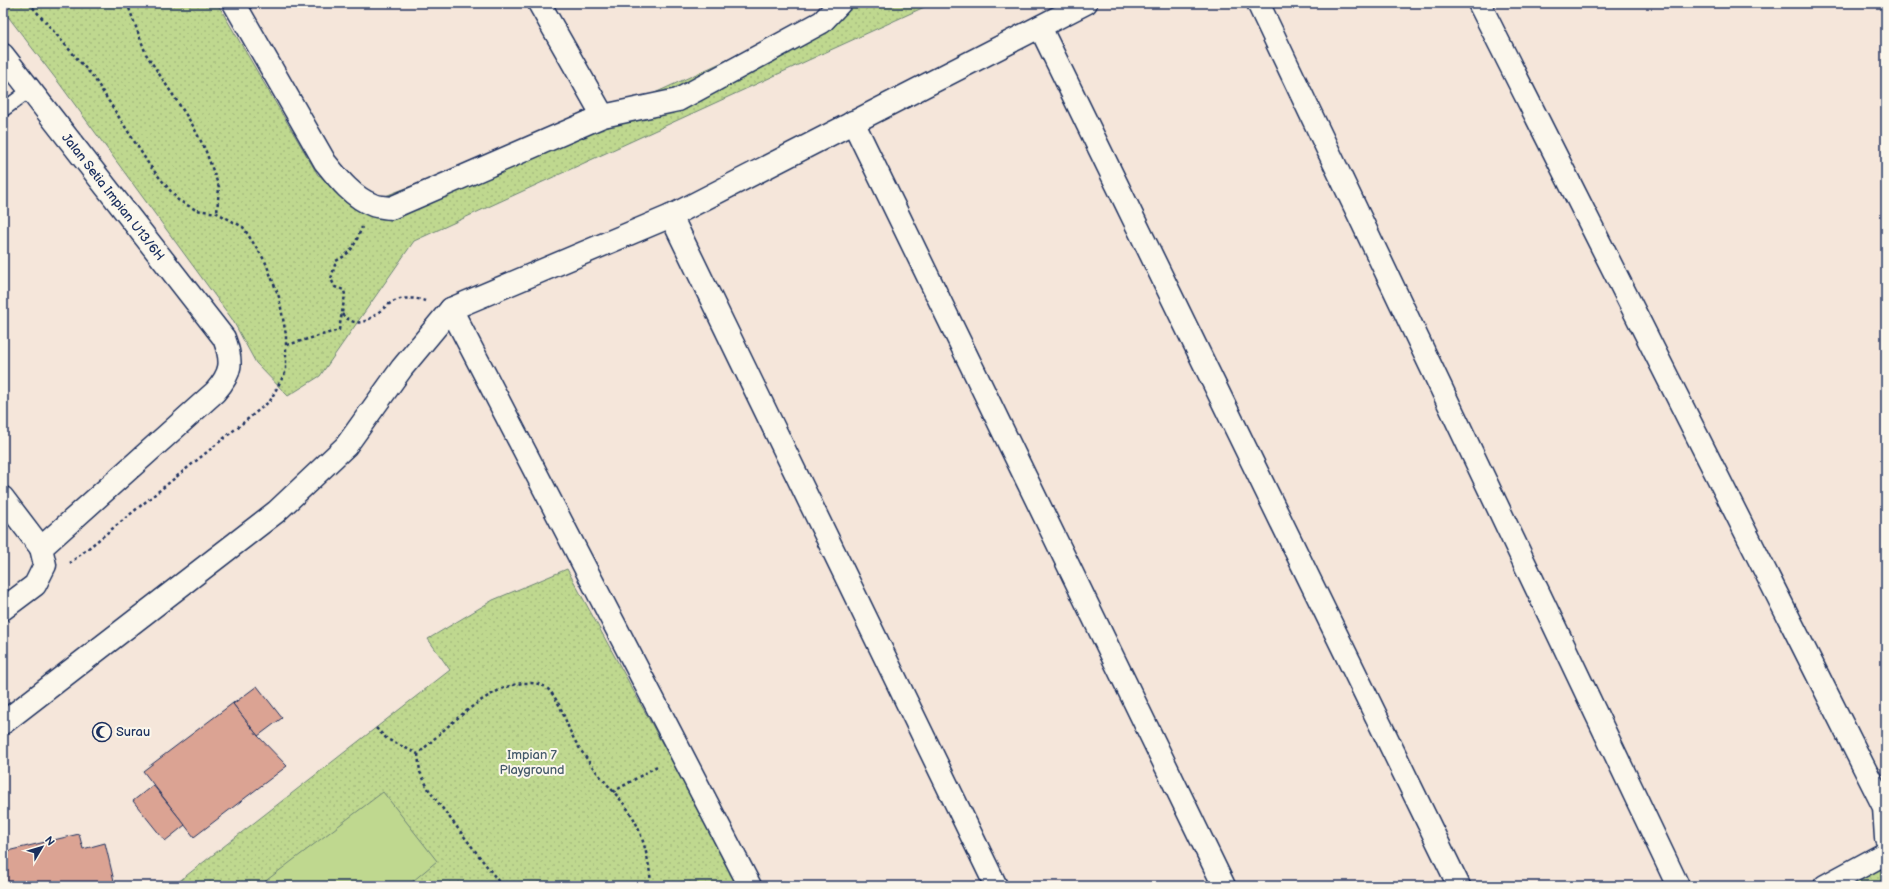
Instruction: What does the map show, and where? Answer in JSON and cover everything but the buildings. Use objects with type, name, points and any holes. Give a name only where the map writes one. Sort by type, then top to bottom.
[{"type":"street","points":[[234,3],[325,162],[339,179],[356,195],[372,205],[391,208],[603,116],[678,100],[822,22],[840,3]]},
{"type":"street","points":[[539,3],[603,116]]},
{"type":"street","points":[[3,723],[276,512],[346,446],[402,368],[451,309],[671,216],[1086,3]]},
{"type":"street","points":[[1258,3],[1678,886]]},
{"type":"street","points":[[1479,3],[1884,807],[1886,838]]},
{"type":"street","points":[[1040,27],[1459,886]]},
{"type":"street","name":"Jalan Setia Impian U13/6H","points":[[3,55],[224,338],[229,352],[230,366],[226,380],[215,392],[41,548]]},
{"type":"street","points":[[853,122],[1224,886]]},
{"type":"street","points":[[671,216],[996,886]]},
{"type":"street","points":[[451,309],[682,752],[750,886]]},
{"type":"street","points":[[3,498],[41,548],[45,565],[35,585],[3,609]]},
{"type":"street","points":[[1825,886],[1886,853]]},
{"type":"lane","points":[[3,110],[30,90]]},
{"type":"path","points":[[29,3],[94,78],[150,166],[178,200],[196,210],[217,213],[243,227],[266,261],[279,297],[286,335],[286,371],[270,401],[72,560],[68,566]]},
{"type":"path","points":[[127,3],[146,54],[192,124],[205,149],[219,187],[217,213]]},
{"type":"path","points":[[286,345],[339,330],[345,295],[344,290],[335,287],[331,279],[336,262],[347,255],[354,248],[372,205]]},
{"type":"path","points":[[341,314],[348,320],[362,323],[400,299],[421,299],[451,309]]},
{"type":"path","points":[[418,754],[438,736],[491,694],[505,686],[518,682],[544,685],[553,694],[571,733],[586,758],[633,818],[642,839],[648,862],[651,886]]},
{"type":"path","points":[[376,728],[387,739],[418,754]]},
{"type":"path","points":[[613,792],[682,752]]},
{"type":"path","points":[[418,754],[420,772],[430,792],[502,886]]},
{"type":"green space","points":[[3,3],[217,3],[318,175],[372,201],[646,97],[852,3],[933,3],[414,241],[320,376],[288,396],[256,363],[232,319],[59,83],[3,10]]},
{"type":"green space","name":"Impian 7 Playground","points":[[567,569],[740,886],[173,886],[450,670],[428,639],[493,600]]},
{"type":"green space","points":[[383,792],[437,861],[407,886],[259,886]]},
{"type":"green space","points":[[1886,853],[1886,886],[1825,886]]},
{"type":"place","name":"Surau","points":[[102,732]]}]
